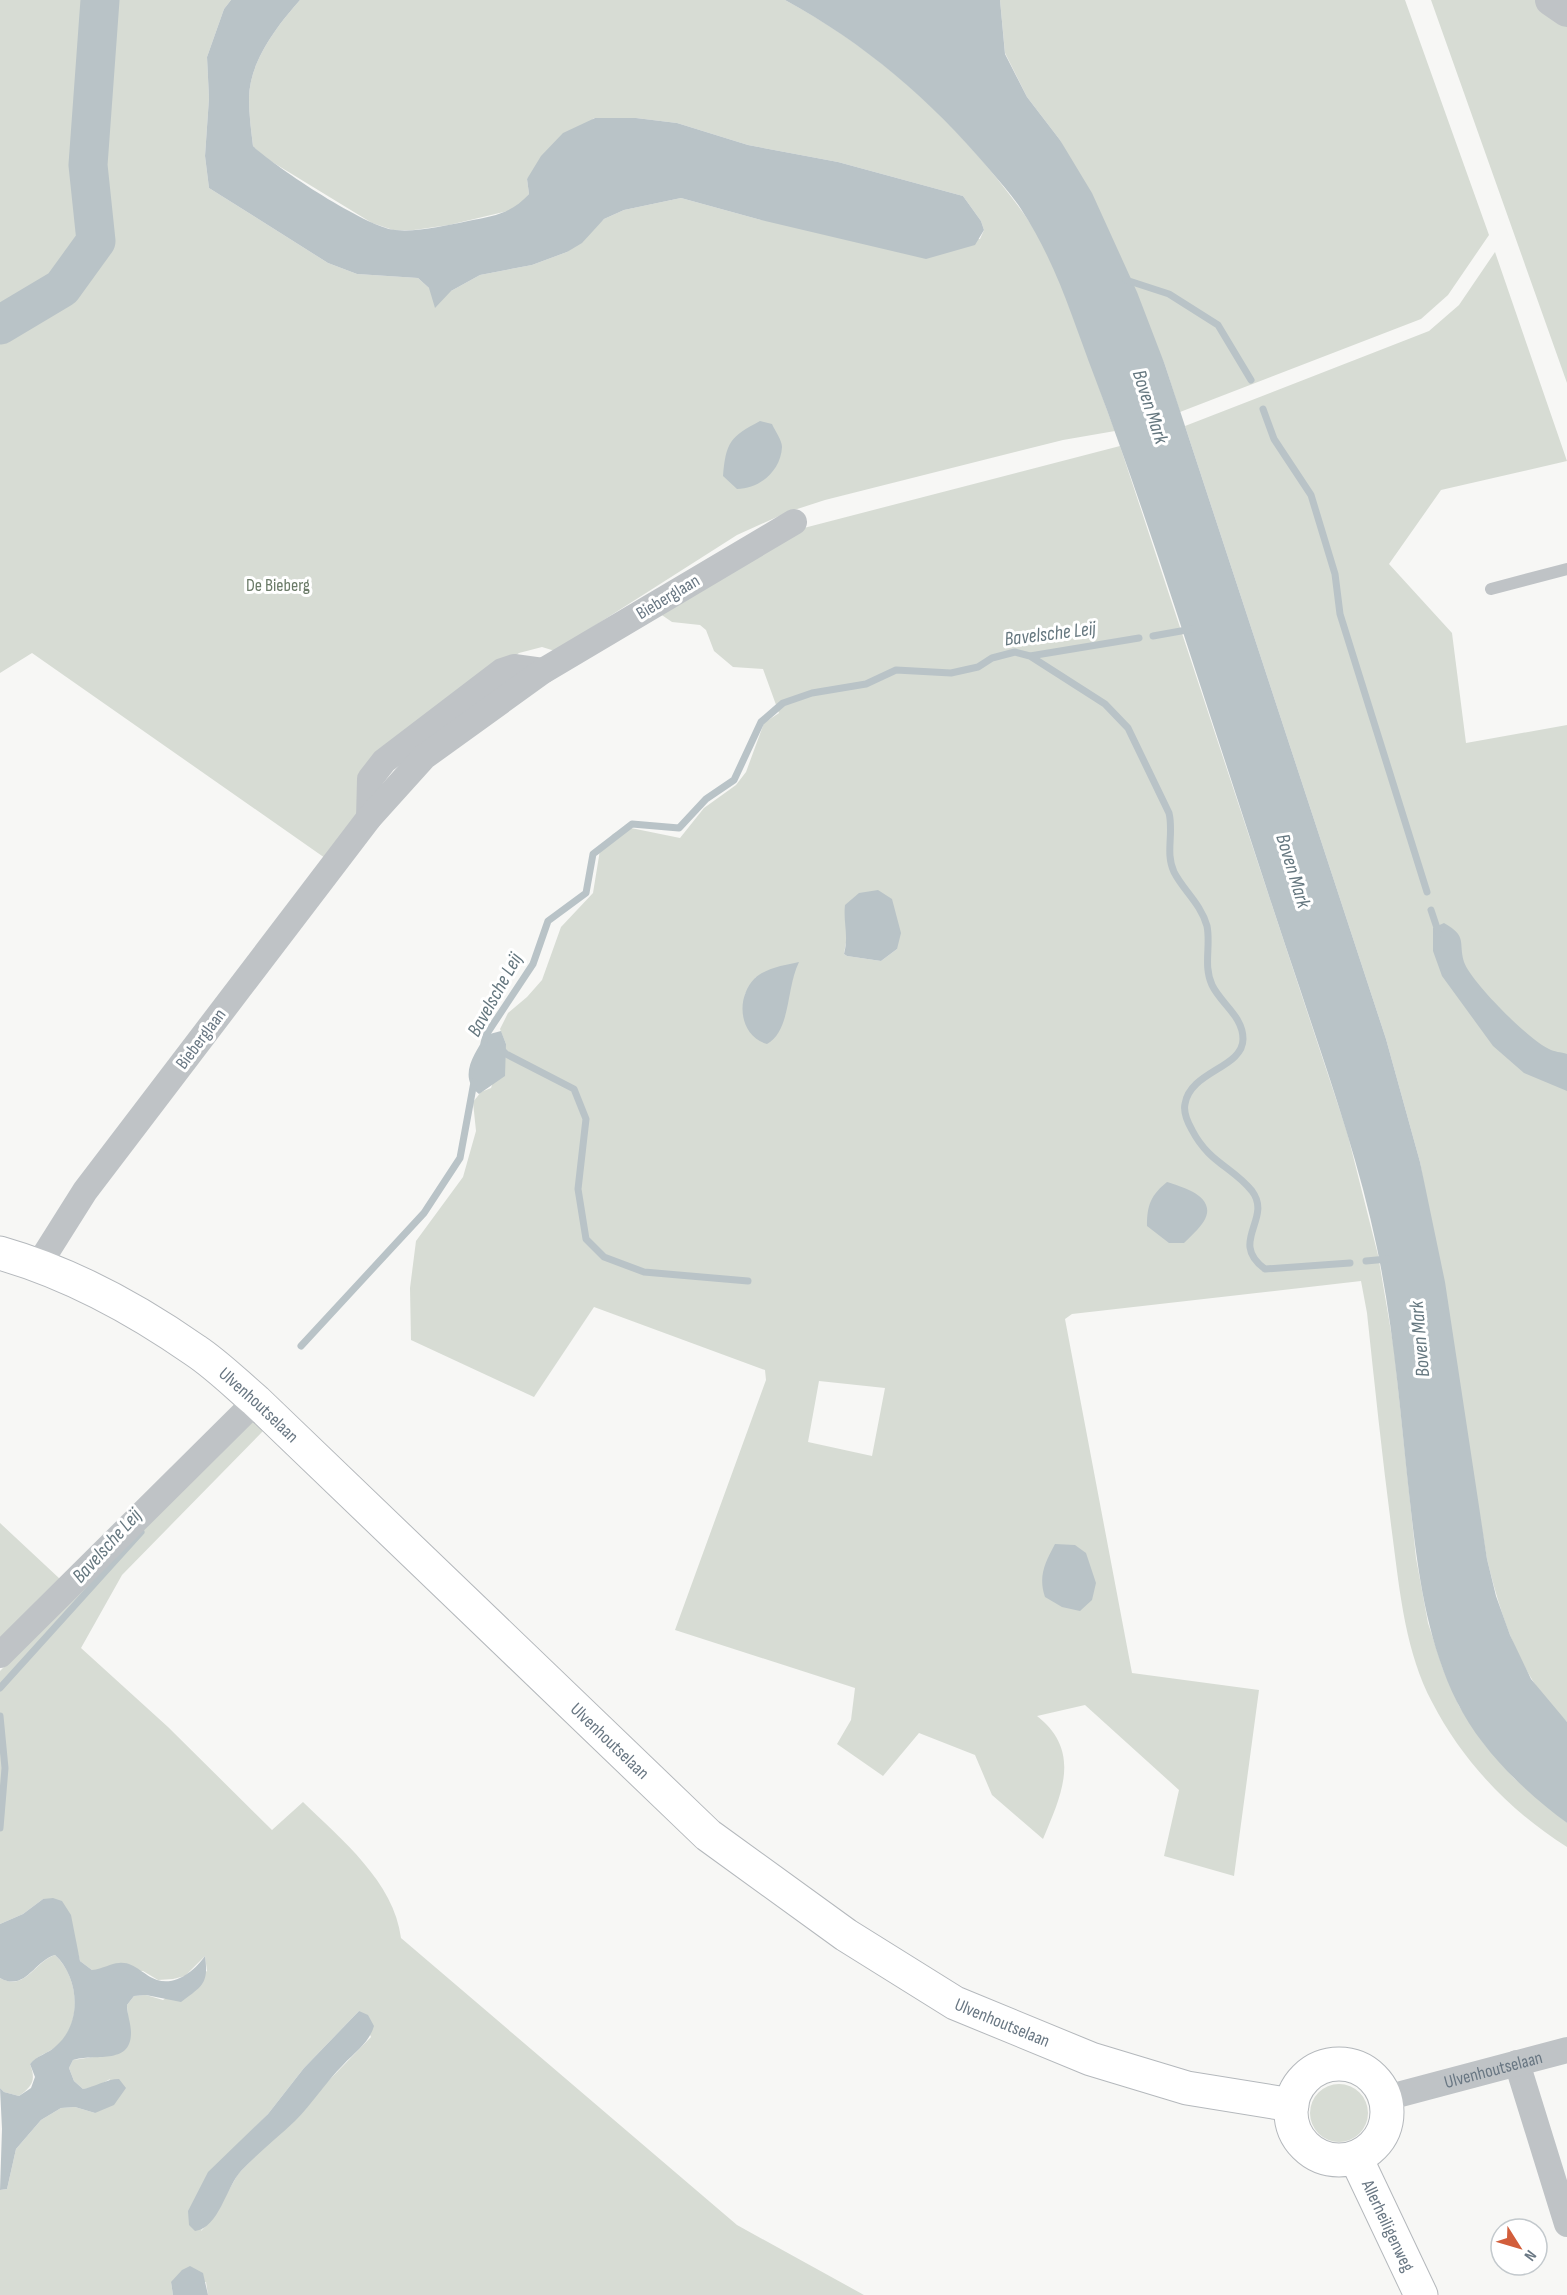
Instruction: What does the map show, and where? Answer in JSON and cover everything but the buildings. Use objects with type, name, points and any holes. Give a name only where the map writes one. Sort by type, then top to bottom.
[{"type":"main road","name":"Ulvenhoutselaan","points":[[0,1253],[39,1264],[134,1311],[198,1352],[256,1401],[708,1835],[846,1935],[955,2003],[1091,2059],[1187,2088],[1292,2105]]},
{"type":"main road","points":[[1338,2064],[1356,2067],[1371,2076],[1386,2098],[1387,2120],[1380,2139],[1356,2157],[1342,2160],[1328,2159],[1305,2146],[1293,2126],[1292,2105],[1297,2090],[1306,2077],[1321,2067],[1338,2064]]},
{"type":"main road","name":"Allerheiligenweg","points":[[1356,2157],[1422,2295]]},
{"type":"street","points":[[1551,0],[1567,11]]},
{"type":"street","name":"Bieberglaan","points":[[39,1264],[85,1191],[369,818],[424,757],[543,671],[794,522]]},
{"type":"street","points":[[0,1655],[256,1401]]},
{"type":"street","name":"Ulvenhoutselaan","points":[[1386,2098],[1567,2049]]},
{"type":"street","points":[[1517,2063],[1567,2224]]},
{"type":"lane","points":[[1491,589],[1567,569]]},
{"type":"green space","name":"De Bieberg","points":[[0,0],[231,0],[224,9],[207,57],[209,98],[205,156],[209,188],[328,263],[357,274],[418,278],[429,288],[451,291],[480,275],[532,265],[567,252],[604,219],[624,210],[681,198],[761,220],[980,239],[984,230],[981,221],[963,196],[838,162],[748,145],[677,123],[636,118],[594,118],[527,179],[529,194],[516,209],[449,225],[414,230],[393,230],[372,223],[264,157],[253,146],[249,99],[254,72],[266,45],[300,0],[785,0],[843,35],[896,75],[968,144],[1013,199],[1035,230],[1057,273],[1115,431],[1063,440],[825,500],[788,512],[737,535],[555,651],[542,647],[519,653],[388,747],[368,805],[325,858],[32,653],[0,673]]},
{"type":"green space","points":[[1000,0],[1405,0],[1489,235],[1448,295],[1421,319],[1180,412],[1165,365],[1060,140],[1027,97],[1005,53]]},
{"type":"green space","points":[[1431,0],[1567,0],[1567,383]]},
{"type":"green space","points":[[1495,252],[1567,461],[1441,490],[1389,564],[1452,633],[1466,743],[1567,725],[1567,1722],[1551,1706],[1525,1668],[1499,1603],[1487,1559],[1420,1162],[1386,1039],[1185,426],[1429,331],[1459,305]]},
{"type":"green space","points":[[1120,446],[1347,1132],[1378,1255],[1394,1349],[1416,1558],[1428,1623],[1443,1669],[1459,1706],[1484,1744],[1514,1778],[1567,1823],[1567,1847],[1508,1802],[1474,1765],[1444,1724],[1416,1664],[1405,1623],[1398,1581],[1367,1313],[1361,1281],[1072,1314],[1065,1319],[1132,1673],[1259,1690],[1234,1876],[1164,1856],[1179,1790],[1085,1705],[1037,1716],[1051,1729],[1060,1744],[1064,1758],[1061,1790],[1043,1839],[992,1795],[975,1755],[919,1733],[883,1776],[837,1744],[851,1720],[855,1688],[675,1630],[766,1380],[765,1370],[594,1307],[534,1397],[411,1340],[410,1288],[416,1241],[463,1177],[476,1131],[473,1102],[481,1092],[491,1088],[506,1044],[500,1029],[508,1013],[542,980],[561,927],[593,893],[600,850],[613,834],[626,827],[680,838],[704,808],[736,785],[746,772],[764,723],[779,713],[763,669],[733,667],[714,651],[706,630],[700,625],[672,622],[656,611],[800,529]],"holes":[[[848,931],[897,949],[881,961],[847,956],[844,954]],[[794,973],[789,993],[743,1016],[745,994],[756,977]],[[819,1381],[885,1388],[872,1456],[808,1442]]]},
{"type":"green space","points":[[250,1419],[263,1431],[122,1575],[81,1648],[168,1727],[272,1830],[303,1802],[349,1847],[377,1880],[388,1898],[401,1938],[737,2225],[864,2295],[208,2295],[206,2282],[171,2282],[173,2295],[0,2295],[0,2190],[7,2189],[16,2149],[41,2120],[61,2108],[75,2107],[95,2113],[110,2079],[96,2087],[83,2089],[74,2081],[69,2068],[73,2060],[93,2057],[128,2018],[127,2005],[134,1996],[146,1995],[163,2000],[207,1971],[205,1956],[185,1976],[173,1979],[158,1980],[143,1971],[92,1970],[80,1961],[75,1942],[43,1899],[23,1914],[0,1924],[0,1671]],"holes":[[[359,2011],[371,2037],[238,2174],[213,2218],[201,2231],[241,2141],[268,2114],[304,2068]]]},
{"type":"green space","points":[[0,1523],[60,1579],[0,1640]]},
{"type":"green space","points":[[55,1955],[63,1964],[73,1987],[75,2000],[71,2025],[57,2046],[30,2064],[33,2079],[27,2089],[19,2096],[4,2092],[0,2088],[0,1978],[9,1981],[23,1979]]},
{"type":"green space","points":[[1333,2084],[1345,2084],[1360,2092],[1368,2107],[1368,2119],[1360,2134],[1345,2142],[1333,2142],[1318,2134],[1310,2119],[1310,2107],[1318,2092]]},
{"type":"water","points":[[231,0],[300,0],[266,45],[254,72],[249,99],[253,146],[280,168],[321,195],[381,226],[395,230],[441,227],[502,213],[516,206],[529,194],[527,179],[541,156],[563,133],[595,118],[636,118],[677,123],[748,145],[838,162],[963,196],[981,221],[984,230],[975,245],[926,259],[761,220],[681,198],[624,210],[604,219],[582,243],[567,252],[532,265],[480,275],[451,291],[435,308],[429,288],[418,278],[357,274],[328,263],[209,188],[205,156],[209,98],[207,57],[224,9]]},
{"type":"water","name":"Boven Mark","points":[[785,0],[1000,0],[1005,54],[1027,97],[1060,140],[1092,193],[1137,292],[1165,365],[1386,1039],[1420,1162],[1445,1282],[1487,1559],[1496,1596],[1510,1635],[1531,1679],[1567,1722],[1567,1823],[1520,1783],[1478,1737],[1457,1702],[1437,1652],[1424,1600],[1415,1547],[1388,1309],[1377,1248],[1361,1183],[1333,1087],[1153,543],[1071,313],[1045,250],[1006,189],[944,120],[869,54]]},
{"type":"water","points":[[760,421],[772,424],[782,444],[781,456],[773,471],[761,482],[737,489],[723,476],[728,448],[736,436]]},
{"type":"water","points":[[878,890],[892,899],[901,933],[897,949],[881,961],[847,956],[844,954],[845,905],[859,893]]},
{"type":"water","points":[[1444,923],[1459,936],[1464,962],[1477,983],[1489,996],[1515,1023],[1540,1043],[1551,1050],[1567,1054],[1567,1091],[1524,1073],[1493,1046],[1442,976],[1433,951],[1433,928]]},
{"type":"water","points":[[799,962],[780,1029],[775,1038],[767,1044],[758,1040],[750,1033],[743,1016],[744,996],[749,986],[755,978],[765,972]]},
{"type":"water","points":[[501,1031],[506,1044],[505,1076],[479,1094],[469,1080],[470,1065],[486,1035]]},
{"type":"water","points":[[1167,1182],[1197,1194],[1206,1205],[1207,1213],[1204,1221],[1184,1243],[1169,1243],[1147,1226],[1151,1201],[1157,1191]]},
{"type":"water","points":[[1055,1544],[1075,1545],[1086,1553],[1096,1583],[1092,1600],[1080,1611],[1062,1607],[1045,1597],[1042,1576]]},
{"type":"water","points":[[53,1898],[62,1901],[71,1915],[80,1961],[92,1970],[124,1963],[134,1966],[157,1980],[172,1981],[185,1976],[205,1956],[205,1979],[199,1988],[181,2002],[146,1995],[134,1996],[127,2005],[131,2033],[125,2050],[109,2056],[73,2060],[69,2068],[74,2081],[83,2089],[119,2079],[126,2088],[114,2105],[95,2113],[75,2107],[61,2108],[41,2120],[16,2149],[7,2189],[0,2190],[2,2129],[0,2088],[4,2092],[19,2096],[31,2088],[35,2077],[30,2064],[53,2049],[65,2036],[71,2025],[75,2000],[69,1975],[55,1955],[16,1981],[0,1978],[0,1924],[23,1914],[43,1899]]},
{"type":"water","points":[[359,2011],[368,2015],[374,2026],[365,2042],[295,2121],[241,2171],[210,2223],[195,2231],[189,2225],[188,2211],[208,2172],[268,2114],[304,2068]]},
{"type":"water","points":[[190,2266],[203,2273],[208,2295],[173,2295],[171,2282],[182,2270]]},
{"type":"waterway","points":[[0,325],[62,288],[96,241],[88,165],[100,0]]},
{"type":"waterway","points":[[1126,280],[1169,294],[1218,325],[1251,380]]},
{"type":"waterway","points":[[1263,409],[1274,439],[1311,495],[1335,574],[1340,614],[1427,892]]},
{"type":"waterway","name":"Bavelsche Leij","points":[[1153,636],[1192,629]]},
{"type":"waterway","name":"Bavelsche Leij","points":[[484,1043],[486,1035],[533,964],[548,921],[586,893],[593,854],[632,824],[679,828],[706,799],[734,780],[761,722],[783,703],[812,693],[866,684],[896,670],[951,673],[978,667],[992,658],[1015,652],[1030,656],[1139,638]]},
{"type":"waterway","points":[[1030,656],[1105,704],[1128,728],[1169,813],[1171,865],[1204,918],[1208,933],[1209,978],[1216,992],[1236,1017],[1243,1039],[1241,1049],[1235,1057],[1196,1084],[1189,1093],[1185,1104],[1185,1114],[1192,1130],[1206,1150],[1245,1183],[1257,1201],[1258,1211],[1250,1240],[1250,1249],[1255,1259],[1265,1269],[1350,1263]]},
{"type":"waterway","points":[[1431,910],[1439,934]]},
{"type":"waterway","points":[[500,1048],[506,1054],[574,1089],[586,1119],[578,1189],[586,1239],[604,1257],[644,1272],[748,1281]]},
{"type":"waterway","name":"Bavelsche Leij","points":[[301,1346],[424,1213],[460,1158],[474,1082]]},
{"type":"waterway","points":[[1366,1261],[1387,1259]]},
{"type":"waterway","name":"Bavelsche Leij","points":[[0,1688],[141,1532]]},
{"type":"waterway","name":"Bavelsche Leij","points":[[0,1716],[5,1768],[0,1828]]}]
